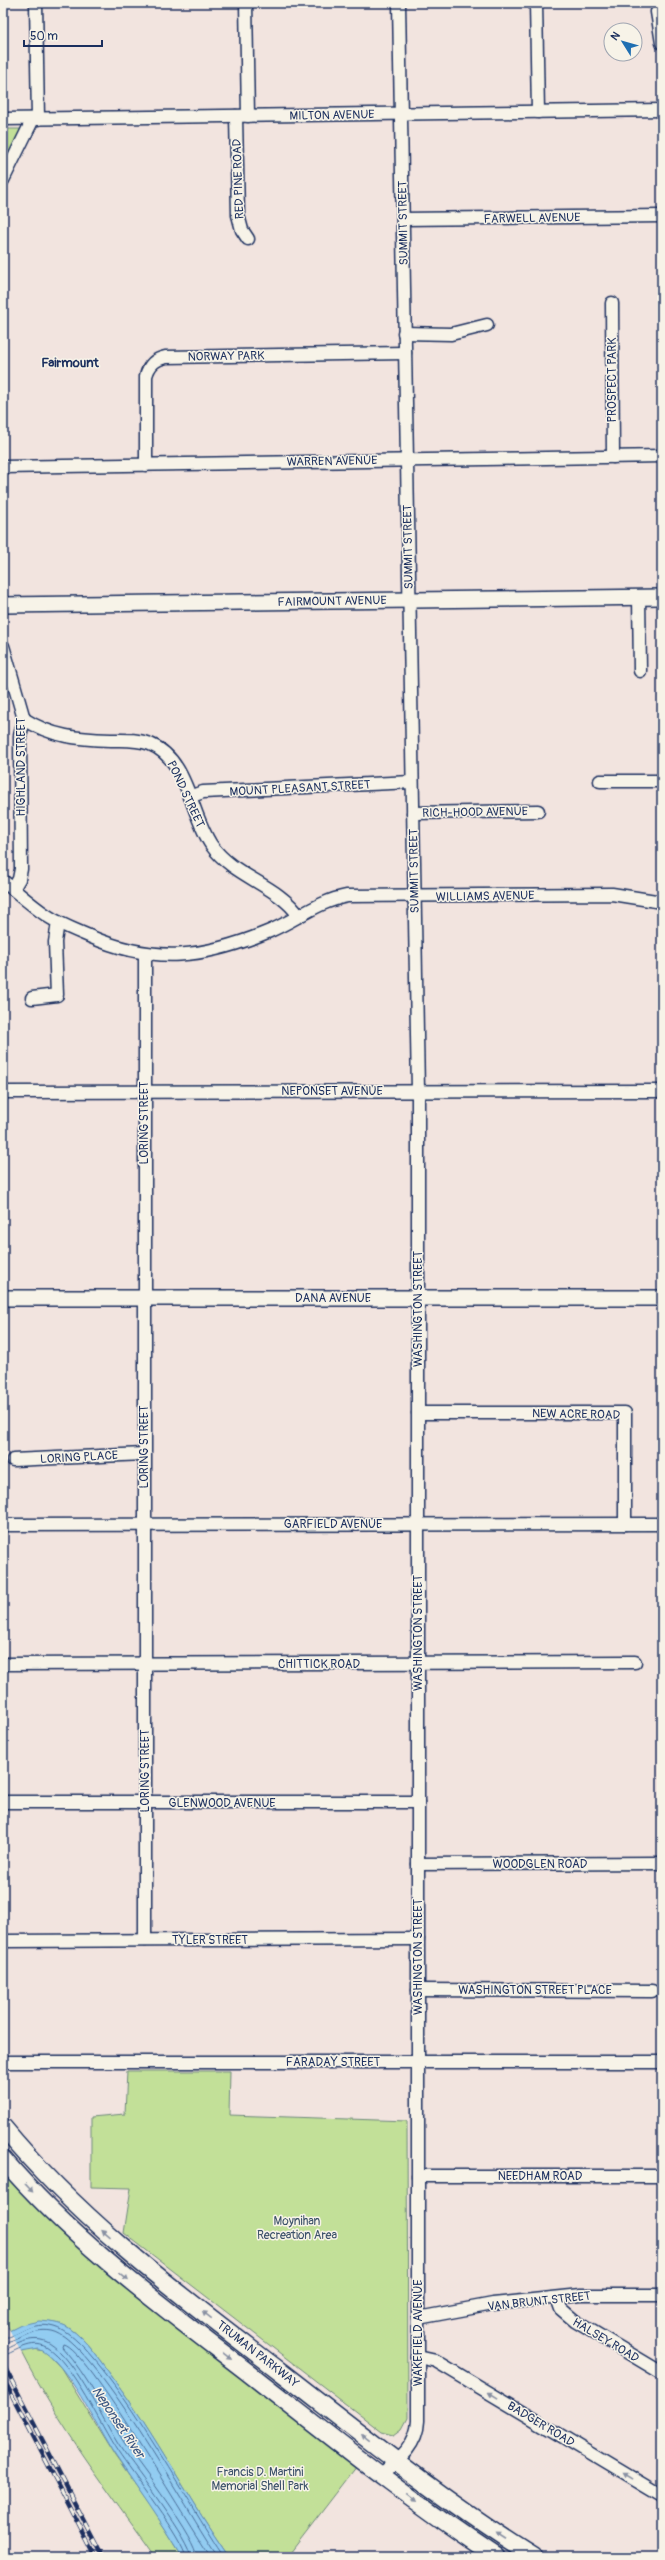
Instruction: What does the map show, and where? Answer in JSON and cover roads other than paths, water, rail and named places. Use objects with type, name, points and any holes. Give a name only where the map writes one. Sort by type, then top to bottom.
[{"type":"main road","name":"TRUMAN PARKWAY","points":[[3,2127],[64,2195],[129,2254],[396,2461],[464,2510],[534,2557]]},
{"type":"main road","name":"TRUMAN PARKWAY","points":[[3,2159],[55,2215],[106,2261],[380,2475],[496,2557]]},
{"type":"street","points":[[3,180],[36,119],[36,3]]},
{"type":"street","points":[[246,3],[248,116]]},
{"type":"street","name":"SUMMIT STREET","points":[[399,3],[418,1091]]},
{"type":"street","points":[[536,3],[538,112]]},
{"type":"street","points":[[657,12],[662,43]]},
{"type":"street","name":"MILTON AVENUE","points":[[3,119],[662,110]]},
{"type":"street","name":"RED PINE ROAD","points":[[236,116],[238,215],[242,230],[248,239]]},
{"type":"street","name":"FARWELL AVENUE","points":[[402,219],[662,216]]},
{"type":"street","name":"PROSPECT PARK","points":[[612,303],[613,457]]},
{"type":"street","points":[[404,333],[451,334],[487,325]]},
{"type":"street","name":"NORWAY PARK","points":[[146,464],[146,376],[149,367],[157,360],[166,357],[405,354]]},
{"type":"street","name":"WARREN AVENUE","points":[[3,467],[662,456]]},
{"type":"street","points":[[639,597],[640,671]]},
{"type":"street","name":"FAIRMOUNT AVENUE","points":[[3,605],[662,597]]},
{"type":"street","name":"HIGHLAND STREET","points":[[3,646],[24,719],[20,736],[21,869],[19,879],[13,889]]},
{"type":"street","name":"POND STREET","points":[[24,719],[61,736],[130,740],[151,745],[172,761],[207,838],[215,850],[237,870],[288,904],[299,916]]},
{"type":"street","points":[[600,781],[662,781]]},
{"type":"street","name":"MOUNT PLEASANT STREET","points":[[189,797],[203,792],[412,782]]},
{"type":"street","name":"RICH-HOOD AVENUE","points":[[413,813],[538,811]]},
{"type":"street","name":"WILLIAMS AVENUE","points":[[3,881],[58,922],[108,944],[145,954],[183,956],[214,950],[270,931],[299,916],[340,898],[356,895],[414,896],[612,894],[662,902]]},
{"type":"street","points":[[32,998],[57,995],[54,942],[58,922]]},
{"type":"street","name":"LORING STREET","points":[[145,954],[145,1940]]},
{"type":"street","name":"WASHINGTON STREET","points":[[418,1091],[418,2176]]},
{"type":"street","name":"NEPONSET AVENUE","points":[[3,1092],[662,1091]]},
{"type":"street","name":"DANA AVENUE","points":[[3,1298],[662,1298]]},
{"type":"street","name":"NEW ACRE ROAD","points":[[418,1413],[625,1413],[625,1524]]},
{"type":"street","name":"LORING PLACE","points":[[13,1460],[144,1454]]},
{"type":"street","name":"GARFIELD AVENUE","points":[[3,1525],[662,1524]]},
{"type":"street","name":"CHITTICK ROAD","points":[[3,1664],[418,1664],[635,1662]]},
{"type":"street","name":"GLENWOOD AVENUE","points":[[3,1802],[418,1802]]},
{"type":"street","name":"WOODGLEN ROAD","points":[[418,1864],[662,1864]]},
{"type":"street","name":"TYLER STREET","points":[[3,1941],[418,1939]]},
{"type":"street","name":"WASHINGTON STREET PLACE","points":[[418,1990],[652,1991]]},
{"type":"street","name":"FARADAY STREET","points":[[3,2062],[662,2062]]},
{"type":"street","name":"NEEDHAM ROAD","points":[[418,2176],[662,2176]]},
{"type":"street","name":"WAKEFIELD AVENUE","points":[[380,2475],[410,2447],[417,2434],[418,2176]]},
{"type":"street","name":"VAN BRUNT STREET","points":[[418,2318],[493,2304],[585,2295],[662,2295]]},
{"type":"street","name":"HALSEY ROAD","points":[[557,2298],[561,2309],[574,2321],[662,2374]]},
{"type":"street","name":"BADGER ROAD","points":[[418,2358],[436,2361],[662,2496]]},
{"type":"water","name":"Neponset River","points":[[39,2321],[66,2326],[82,2338],[93,2351],[144,2422],[229,2557],[183,2557],[115,2455],[81,2396],[60,2367],[50,2356],[39,2349],[21,2352],[3,2334],[21,2325]]},
{"type":"railway","points":[[3,2364],[103,2557]]},
{"type":"railway","points":[[3,2378],[96,2557]]},
{"type":"district","name":"Fairmount","points":[[70,362]]},
{"type":"park label","name":"Moynihan Recreation Area","points":[[297,2228]]},
{"type":"park label","name":"Francis D. Martini Memorial Shell Park","points":[[260,2479]]}]
